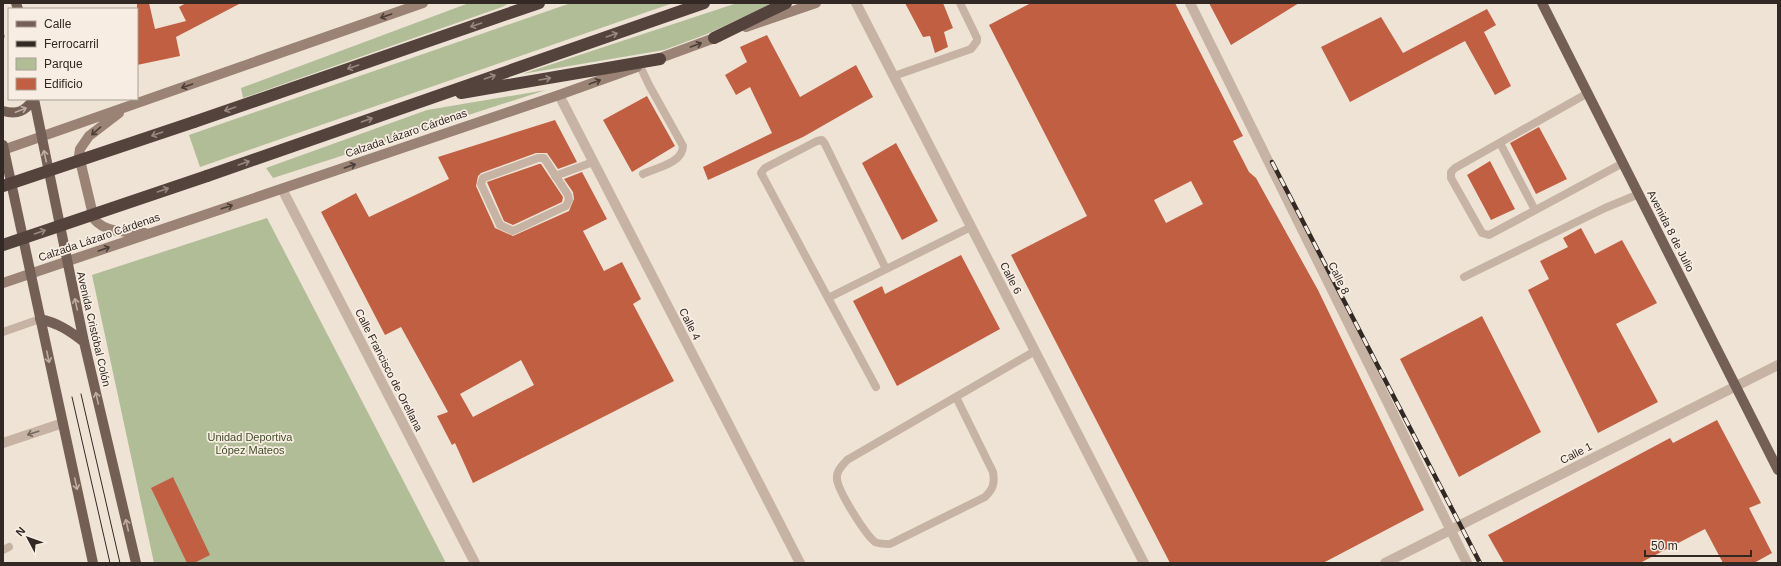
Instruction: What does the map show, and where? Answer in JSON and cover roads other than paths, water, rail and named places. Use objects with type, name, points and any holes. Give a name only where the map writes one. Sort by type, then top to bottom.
[{"type":"highway","points":[[502,16],[526,3]]},
{"type":"highway","points":[[3,186],[540,3]]},
{"type":"highway","points":[[3,245],[207,176],[704,3]]},
{"type":"highway","points":[[714,38],[786,3]]},
{"type":"highway","points":[[424,100],[660,59]]},
{"type":"main road","points":[[93,563],[3,148],[42,137],[423,3]]},
{"type":"main road","name":"Calzada Lázaro Cárdenas","points":[[3,283],[559,95],[714,38],[816,3]]},
{"type":"main road","name":"Avenida 8 de Julio","points":[[1542,3],[1778,470]]},
{"type":"main road","points":[[3,111],[11,113],[21,112],[33,100]]},
{"type":"main road","name":"Avenida Cristóbal Colón","points":[[34,100],[84,342],[136,563]]},
{"type":"main road","points":[[127,107],[89,136],[83,143],[79,156],[94,219],[98,224],[113,230],[149,233]]},
{"type":"main road","points":[[40,319],[54,322],[64,327],[84,342]]},
{"type":"street","name":"Calle 6","points":[[856,3],[1144,563]]},
{"type":"street","name":"Calle 8","points":[[1190,3],[1467,563]]},
{"type":"street","name":"Calle 4","points":[[559,95],[800,563]]},
{"type":"street","name":"Calle Francisco de Orellana","points":[[282,189],[475,563]]},
{"type":"street","name":"Calle 1","points":[[1385,563],[1778,365]]},
{"type":"street","points":[[3,443],[63,423]]},
{"type":"lane","points":[[894,76],[971,48],[974,45],[977,38],[960,3]]},
{"type":"lane","points":[[640,66],[683,146],[682,154],[675,160],[643,174]]},
{"type":"lane","points":[[1588,93],[1455,168],[1451,172],[1452,178],[1485,235],[1492,234],[1623,163]]},
{"type":"lane","points":[[876,387],[761,173],[765,168],[817,141],[822,140],[886,269]]},
{"type":"lane","points":[[1500,143],[1535,210]]},
{"type":"lane","points":[[538,158],[544,158],[555,176],[568,195],[569,200],[566,206],[513,231],[500,225],[480,184],[483,178],[538,158]]},
{"type":"lane","points":[[555,176],[593,162]]},
{"type":"lane","points":[[1464,277],[1605,208],[1639,194]]},
{"type":"lane","points":[[828,298],[971,227]]},
{"type":"lane","points":[[3,332],[40,319]]},
{"type":"lane","points":[[956,397],[994,472],[995,481],[992,491],[985,497],[890,544],[877,543],[870,537],[840,488],[837,478],[839,470],[846,460],[1035,351]]},
{"type":"tram line","points":[[3,30],[4,37]]},
{"type":"tram line","points":[[81,394],[120,563]]},
{"type":"tram line","points":[[72,397],[110,563]]},
{"type":"railway","points":[[1272,162],[1480,563]]},
{"type":"park label","name":"Unidad Deportiva López Mateos","points":[[250,443]]}]
